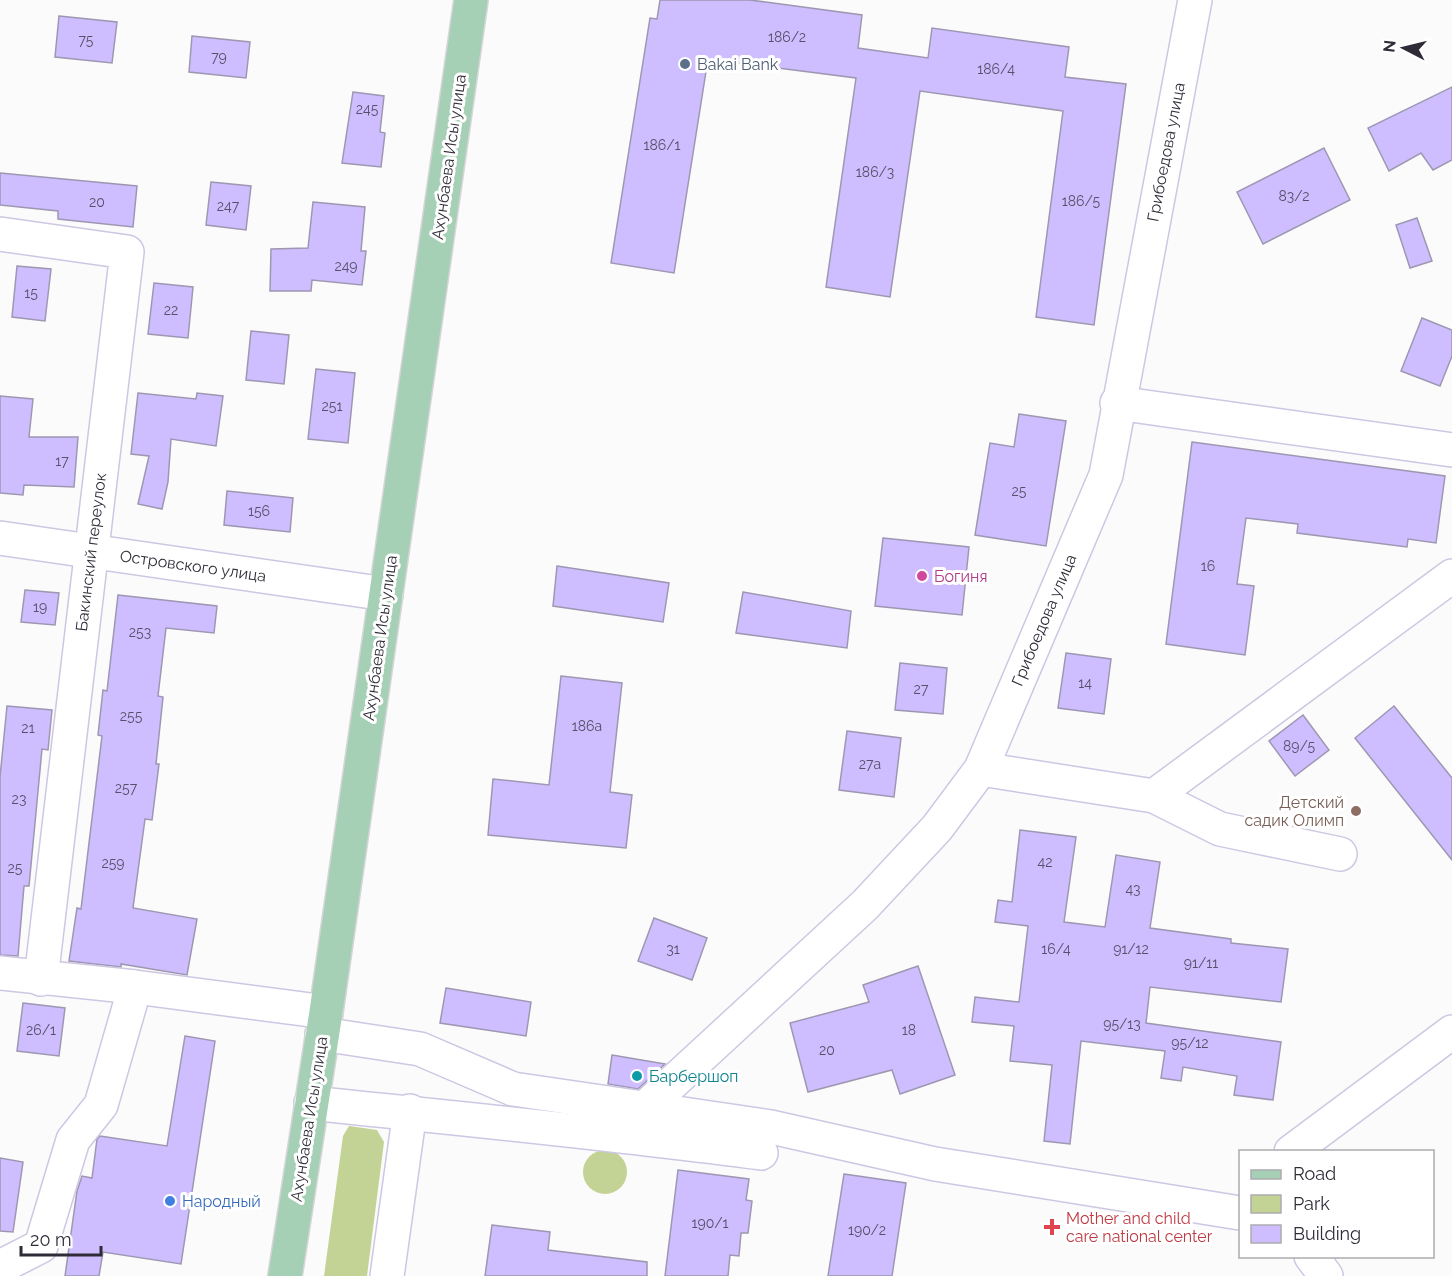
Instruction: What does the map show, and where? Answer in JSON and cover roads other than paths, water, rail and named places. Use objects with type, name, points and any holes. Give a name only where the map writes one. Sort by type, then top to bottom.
[{"type":"main road","name":"Ахунбаева Исы улица","points":[[285,1276],[324,1023],[471,0]]},
{"type":"street","name":"Грибоедова улица","points":[[645,1108],[865,905],[937,828],[981,770],[1106,475],[1117,403],[1194,0]]},
{"type":"street","name":"Бакинский переулок","points":[[0,234],[127,252],[41,979]]},
{"type":"street","points":[[1117,403],[1452,450]]},
{"type":"street","name":"Островского улица","points":[[0,538],[386,594]]},
{"type":"street","points":[[1154,796],[1452,576]]},
{"type":"street","points":[[981,770],[1154,796],[1220,829],[1340,854]]},
{"type":"street","points":[[0,973],[135,987],[324,1023],[420,1049],[513,1089],[771,1127],[935,1164],[1228,1210],[1239,1191]]},
{"type":"street","points":[[0,1267],[41,1246],[73,1140],[101,1105],[135,987]]},
{"type":"street","points":[[1294,1150],[1452,1032]]},
{"type":"street","points":[[311,1103],[410,1111],[646,1137],[761,1153]]},
{"type":"street","points":[[387,1276],[410,1111]]},
{"type":"street","points":[[1312,1258],[1326,1276]]},
{"type":"place","name":"Bakai Bank","points":[[685,64]]},
{"type":"place","name":"Богиня","points":[[922,576]]},
{"type":"place","name":"Детский садик Олимп","points":[[1356,811]]},
{"type":"place","name":"Барбершоп","points":[[637,1076]]},
{"type":"place","name":"Народный","points":[[170,1201]]},
{"type":"place","name":"Mother and child care national center","points":[[1052,1227]]}]
